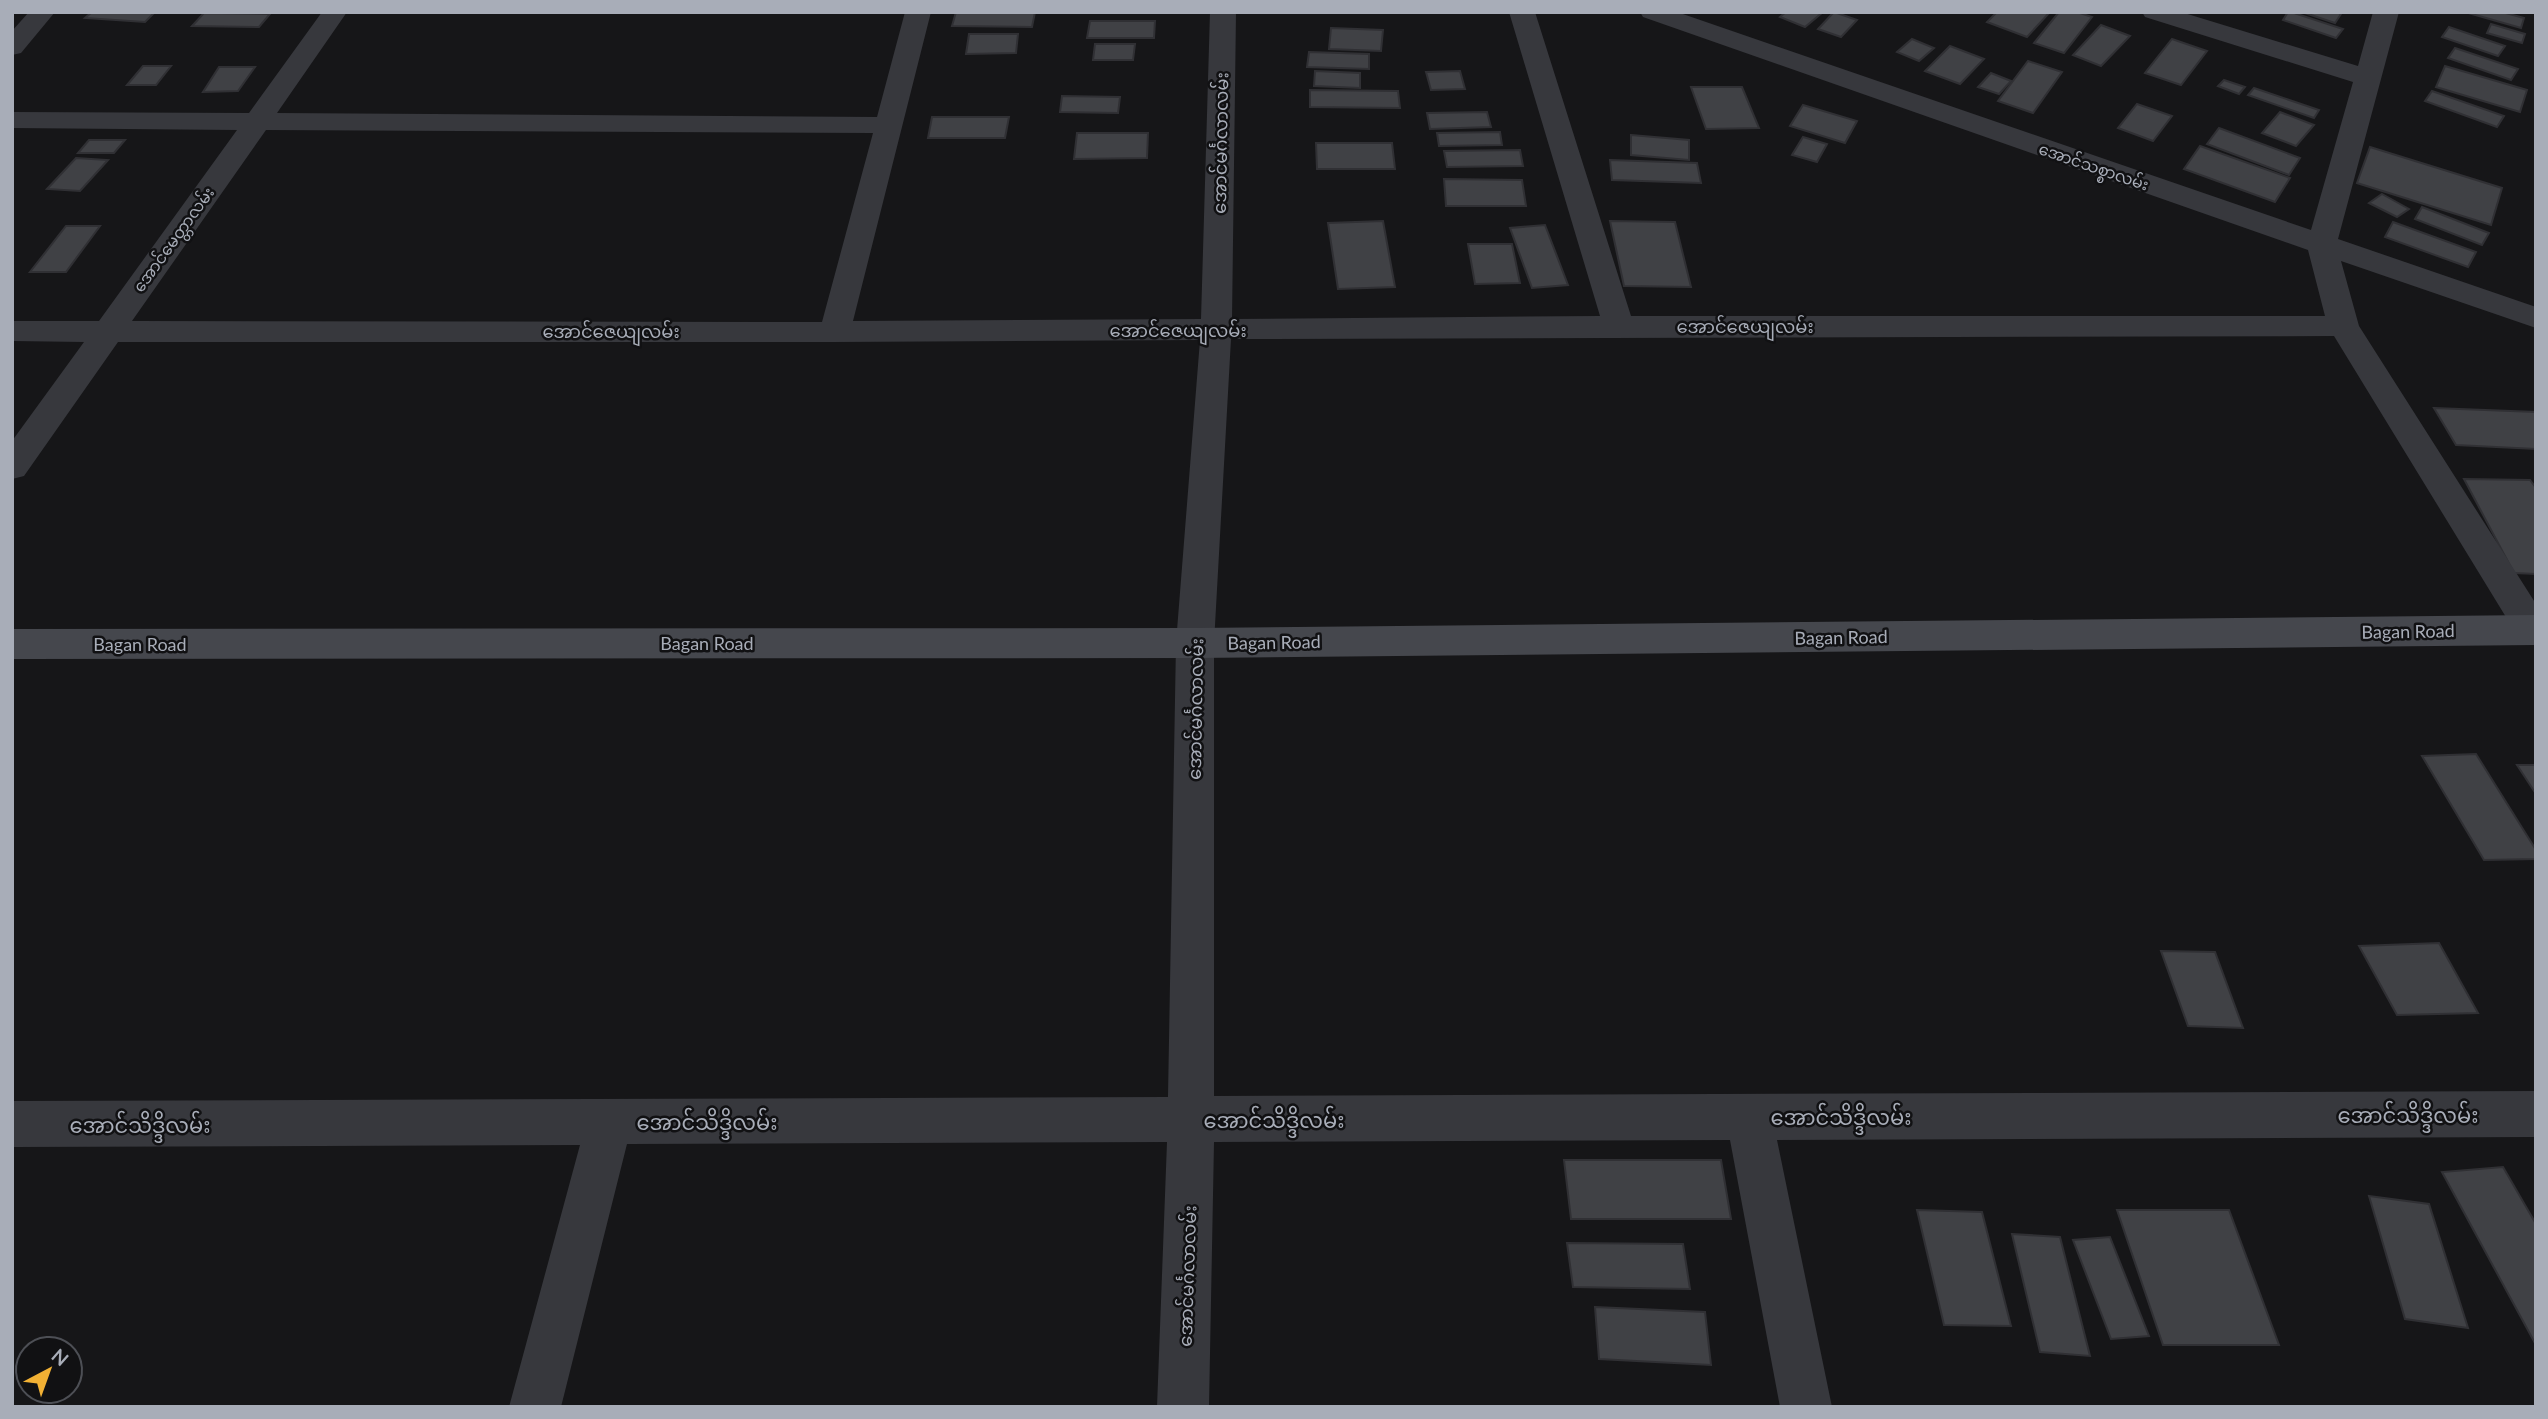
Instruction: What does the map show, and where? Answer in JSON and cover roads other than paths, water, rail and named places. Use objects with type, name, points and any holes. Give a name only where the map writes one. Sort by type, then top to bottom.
[{"type":"street","points":[[12,47],[43,12]]},
{"type":"street","name":"အောင်မေတ္တာလမ်း","points":[[12,467],[335,12]]},
{"type":"street","points":[[835,331],[918,12]]},
{"type":"street","name":"အောင်မင်္ဂလာလမ်း","points":[[1183,1407],[1191,1119],[1195,643],[1216,330],[1223,12]]},
{"type":"street","points":[[1522,12],[1619,326]]},
{"type":"street","name":"အောင်သစ္စာလမ်း","points":[[1652,12],[2536,318]]},
{"type":"street","points":[[2154,12],[2368,78]]},
{"type":"street","points":[[2386,12],[2322,245],[2343,326],[2534,630]]},
{"type":"street","points":[[12,120],[890,125]]},
{"type":"street","name":"အောင်ဇေယျလမ်း","points":[[12,331],[2343,326]]},
{"type":"street","name":"Bagan Road","points":[[12,644],[1195,643],[2534,630]]},
{"type":"street","name":"အောင်သိဒ္ဒိလမ်း","points":[[12,1124],[2536,1114]]},
{"type":"street","points":[[1749,1117],[1806,1407]]},
{"type":"street","points":[[535,1407],[610,1121]]}]
